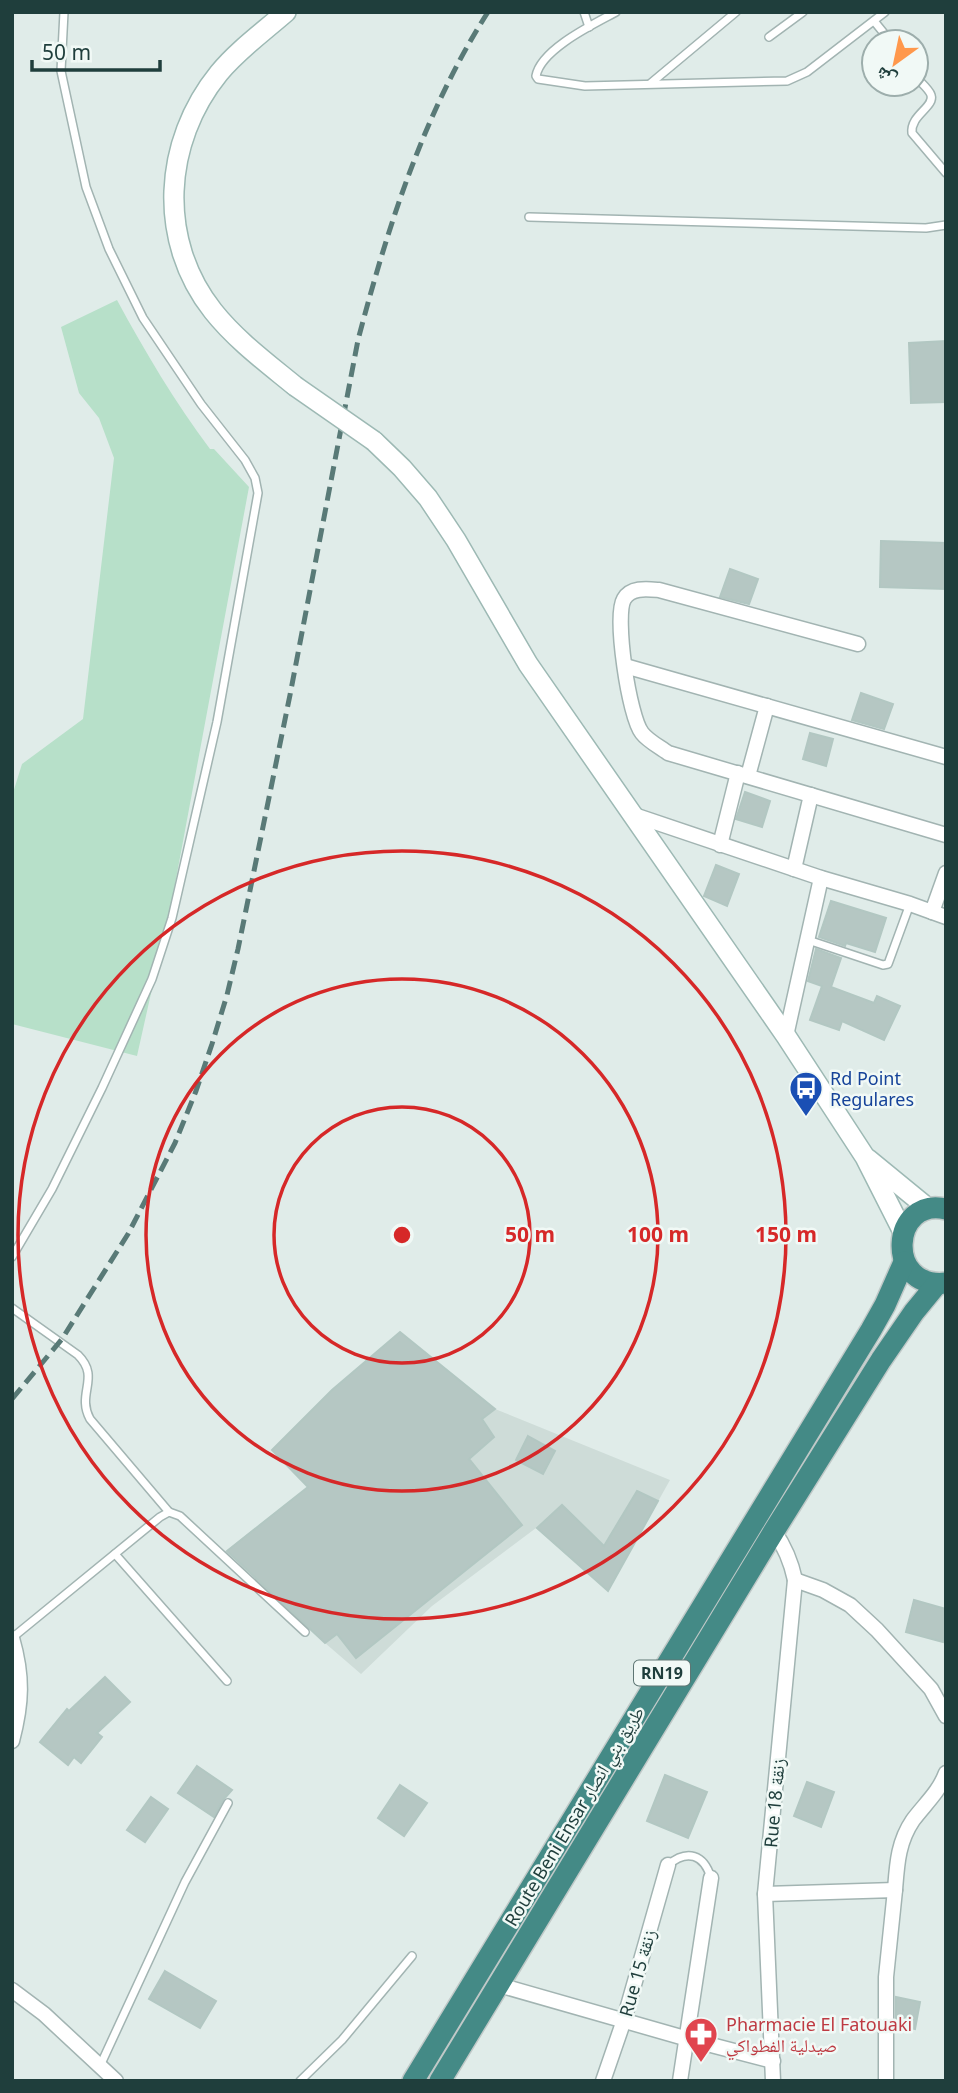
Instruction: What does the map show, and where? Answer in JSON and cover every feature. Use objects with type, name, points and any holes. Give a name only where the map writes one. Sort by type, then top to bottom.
[{"type":"highway","points":[[903,1232],[918,1214],[937,1209]]},
{"type":"highway","name":"RN19","points":[[903,1232],[901,1247],[904,1262],[912,1273],[924,1281],[942,1283]]},
{"type":"highway","name":"Route Beni Ensar طريق بني انصار","points":[[413,2081],[871,1330],[904,1262]]},
{"type":"highway","name":"Route Beni Ensar طريق بني انصار","points":[[440,2081],[881,1360],[914,1312],[942,1283]]},
{"type":"main road","points":[[286,12],[238,52],[218,74],[198,104],[179,150],[175,228],[195,286],[213,312],[238,337],[295,387],[373,441],[402,468],[428,498],[528,664],[786,1037],[865,1157],[903,1232]]},
{"type":"main road","points":[[865,1157],[937,1209]]},
{"type":"street","points":[[858,645],[659,590],[641,589],[629,593],[623,600],[620,618],[634,714],[642,733],[668,752],[946,835]]},
{"type":"street","points":[[625,666],[946,757]]},
{"type":"street","points":[[720,845],[767,706]]},
{"type":"street","points":[[794,869],[811,795]]},
{"type":"street","points":[[634,815],[821,878],[939,914],[946,873]]},
{"type":"street","points":[[786,1037],[821,878]]},
{"type":"street","name":"Rue 18 زنقة","points":[[773,2081],[765,1894],[795,1580],[785,1548],[774,1531]]},
{"type":"street","points":[[795,1580],[823,1590],[850,1605],[868,1621],[931,1689],[946,1716]]},
{"type":"street","points":[[12,1638],[21,1684],[19,1716],[12,1741]]},
{"type":"street","points":[[886,2081],[886,1978],[897,1859],[902,1837],[932,1798],[946,1773]]},
{"type":"street","name":"Rue 15 زنقة","points":[[603,2081],[624,2020],[668,1865]]},
{"type":"street","points":[[680,2081],[711,1878]]},
{"type":"street","points":[[765,1894],[895,1890]]},
{"type":"street","points":[[499,1985],[773,2061]]},
{"type":"street","points":[[12,1990],[44,2014],[116,2081]]},
{"type":"lane","points":[[12,1258],[51,1189],[102,1088],[152,979],[168,930],[217,722],[258,493],[255,478],[245,460],[201,404],[144,318],[109,249],[86,187],[61,71],[64,12]]},
{"type":"lane","points":[[584,12],[589,27]]},
{"type":"lane","points":[[616,12],[577,34],[544,61],[537,72],[538,79],[585,86],[787,80],[807,72],[885,12]]},
{"type":"lane","points":[[651,83],[736,12]]},
{"type":"lane","points":[[769,37],[803,12]]},
{"type":"lane","points":[[874,21],[880,28]]},
{"type":"lane","points":[[930,93],[931,103],[913,121],[912,133],[946,173]]},
{"type":"lane","points":[[529,217],[926,228],[946,225]]},
{"type":"lane","points":[[808,940],[883,965],[888,964],[910,904]]},
{"type":"lane","points":[[12,1308],[86,1363],[89,1379],[85,1410],[90,1419],[169,1512],[180,1516],[305,1632]]},
{"type":"lane","points":[[12,1638],[169,1512]]},
{"type":"lane","points":[[115,1554],[227,1681]]},
{"type":"lane","points":[[100,2066],[185,1882],[228,1803]]},
{"type":"lane","points":[[668,1865],[677,1858],[688,1856],[699,1859],[708,1867],[711,1878]]},
{"type":"lane","points":[[300,2081],[342,2040],[412,1956]]},
{"type":"shaded area","points":[[400,1332],[495,1409],[670,1480],[608,1591],[536,1528],[432,1606],[361,1674],[222,1554],[296,1496],[311,1490],[272,1450],[332,1390]]},
{"type":"green space","points":[[117,300],[138,339],[197,431],[210,449],[214,449],[249,487],[173,895],[137,1056],[12,1024],[12,796],[22,764],[83,719],[114,458],[99,418],[79,393],[61,327]]},
{"type":"building","points":[[946,341],[946,402],[911,403],[909,343]]},
{"type":"building","points":[[881,541],[946,543],[946,589],[880,587]]},
{"type":"building","points":[[730,569],[758,579],[749,604],[720,597]]},
{"type":"building","points":[[861,693],[893,704],[884,729],[852,720]]},
{"type":"building","points":[[810,733],[833,739],[826,766],[803,759]]},
{"type":"building","points":[[745,792],[770,801],[762,827],[736,819]]},
{"type":"building","points":[[716,865],[739,874],[727,906],[704,896]]},
{"type":"building","points":[[831,901],[886,918],[875,952],[819,937]]},
{"type":"building","points":[[816,949],[841,958],[831,987],[874,1003],[877,996],[900,1006],[884,1040],[842,1021],[839,1030],[810,1020],[822,986],[808,981]]},
{"type":"building","points":[[400,1332],[495,1409],[482,1419],[494,1437],[469,1459],[522,1525],[356,1658],[337,1634],[325,1643],[227,1551],[308,1487],[272,1450],[332,1390]]},
{"type":"building","points":[[528,1436],[555,1451],[543,1474],[516,1460]]},
{"type":"building","points":[[637,1491],[658,1501],[608,1591],[537,1528],[562,1505],[604,1546]]},
{"type":"building","points":[[914,1600],[946,1609],[943,1642],[906,1632]]},
{"type":"building","points":[[105,1677],[130,1702],[97,1733],[102,1737],[81,1763],[74,1757],[68,1765],[40,1742],[67,1709],[69,1711]]},
{"type":"building","points":[[197,1766],[232,1790],[214,1817],[178,1793]]},
{"type":"building","points":[[665,1775],[707,1792],[688,1838],[647,1821]]},
{"type":"building","points":[[807,1782],[834,1792],[821,1827],[794,1816]]},
{"type":"building","points":[[400,1785],[427,1803],[404,1836],[378,1818]]},
{"type":"building","points":[[151,1797],[168,1809],[145,1842],[127,1830]]},
{"type":"building","points":[[165,1971],[216,2001],[200,2028],[149,1999]]},
{"type":"building","points":[[896,1997],[920,2002],[915,2029],[896,2025]]},
{"type":"railway","points":[[12,1399],[62,1339],[128,1234],[175,1143],[196,1091],[227,995],[238,949],[358,340],[395,212],[410,171],[445,89],[488,12]]},
{"type":"place","name":"Rd Point Regulares","points":[[806,1118]]},
{"type":"place","name":"Pharmacie El Fatouaki صيدلية الفطواكي","points":[[701,2064]]}]
